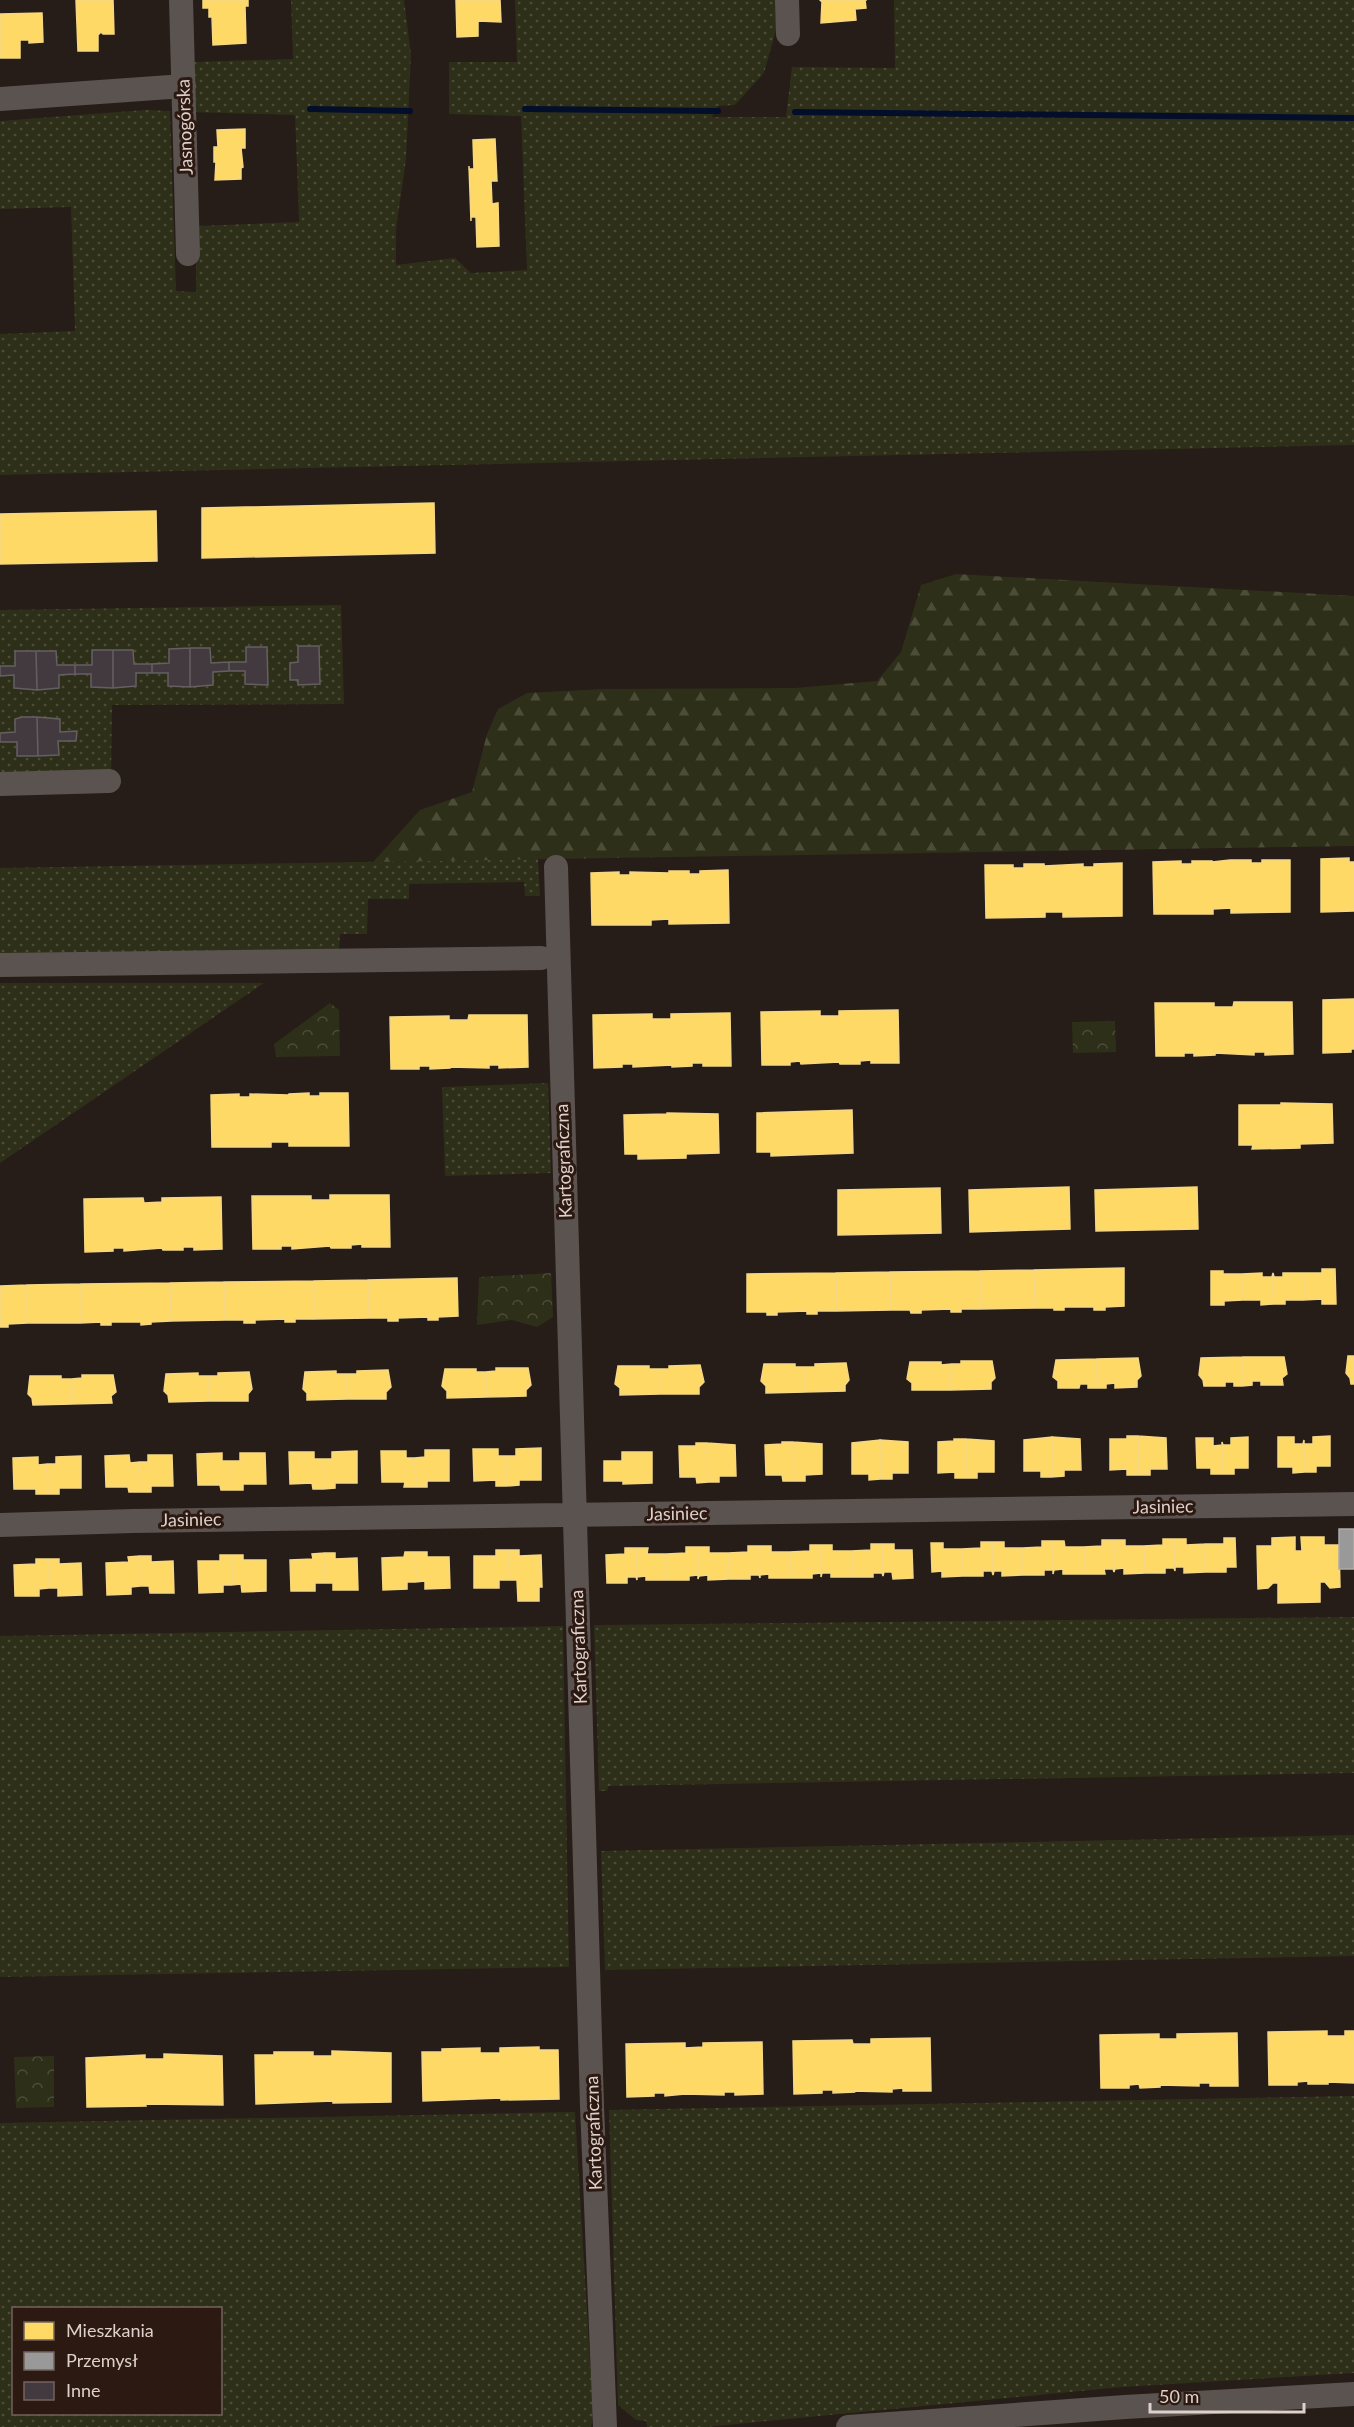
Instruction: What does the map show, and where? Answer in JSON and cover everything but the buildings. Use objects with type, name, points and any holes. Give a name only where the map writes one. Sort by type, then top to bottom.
[{"type":"street","name":"Jasnogórska","points":[[181,0],[189,254]]},
{"type":"street","points":[[787,0],[788,34]]},
{"type":"street","points":[[0,99],[184,86]]},
{"type":"street","points":[[0,784],[109,781]]},
{"type":"street","name":"Kartograficzna","points":[[556,867],[574,1516],[605,2427]]},
{"type":"street","points":[[0,965],[541,958]]},
{"type":"street","name":"Jasiniec","points":[[0,1525],[133,1521],[1354,1504]]},
{"type":"street","points":[[848,2427],[1125,2407],[1354,2394]]},
{"type":"green space","points":[[291,0],[404,0],[411,55],[406,159],[396,229],[396,265],[455,258],[471,273],[527,270],[521,116],[449,114],[449,62],[517,62],[515,0],[777,0],[778,23],[764,73],[735,105],[717,106],[712,117],[786,117],[792,67],[895,68],[894,0],[1354,0],[1354,445],[0,475],[0,334],[75,331],[71,207],[0,209],[0,121],[145,110],[170,111],[176,291],[196,292],[196,226],[299,222],[295,115],[191,112],[193,62],[293,59]]},
{"type":"green space","points":[[956,574],[1354,596],[1354,846],[373,862],[420,810],[472,792],[487,734],[498,709],[527,693],[603,689],[795,688],[877,681],[901,652],[921,585]]},
{"type":"green space","points":[[341,605],[344,704],[112,705],[111,785],[0,788],[0,610]]},
{"type":"green space","points":[[538,859],[540,896],[525,896],[524,882],[409,884],[409,899],[368,899],[367,934],[340,934],[339,951],[0,954],[0,868]]},
{"type":"green space","points":[[0,983],[264,983],[0,1163]]},
{"type":"green space","points":[[330,1003],[339,1010],[340,1056],[276,1057],[274,1044]]},
{"type":"green space","points":[[1115,1021],[1116,1052],[1073,1053],[1072,1022]]},
{"type":"green space","points":[[548,1083],[551,1173],[445,1176],[442,1087]]},
{"type":"green space","points":[[551,1273],[553,1317],[537,1327],[512,1320],[477,1325],[479,1277]]},
{"type":"green space","points":[[1354,1617],[1354,1773],[608,1786],[607,1791],[599,1791],[594,1625]]},
{"type":"green space","points":[[563,1626],[569,1967],[0,1977],[0,1636]]},
{"type":"green space","points":[[1354,1835],[1354,1956],[605,1970],[601,1851]]},
{"type":"green space","points":[[54,2056],[54,2107],[16,2108],[14,2057]]},
{"type":"green space","points":[[1354,2096],[1354,2373],[1122,2387],[706,2427],[647,2427],[646,2421],[636,2420],[618,2405],[609,2110]]},
{"type":"green space","points":[[575,2112],[593,2411],[590,2427],[0,2427],[0,2123]]},
{"type":"waterway","points":[[310,109],[410,111]]},
{"type":"waterway","points":[[525,109],[718,111]]},
{"type":"waterway","points":[[795,112],[1354,118]]}]
